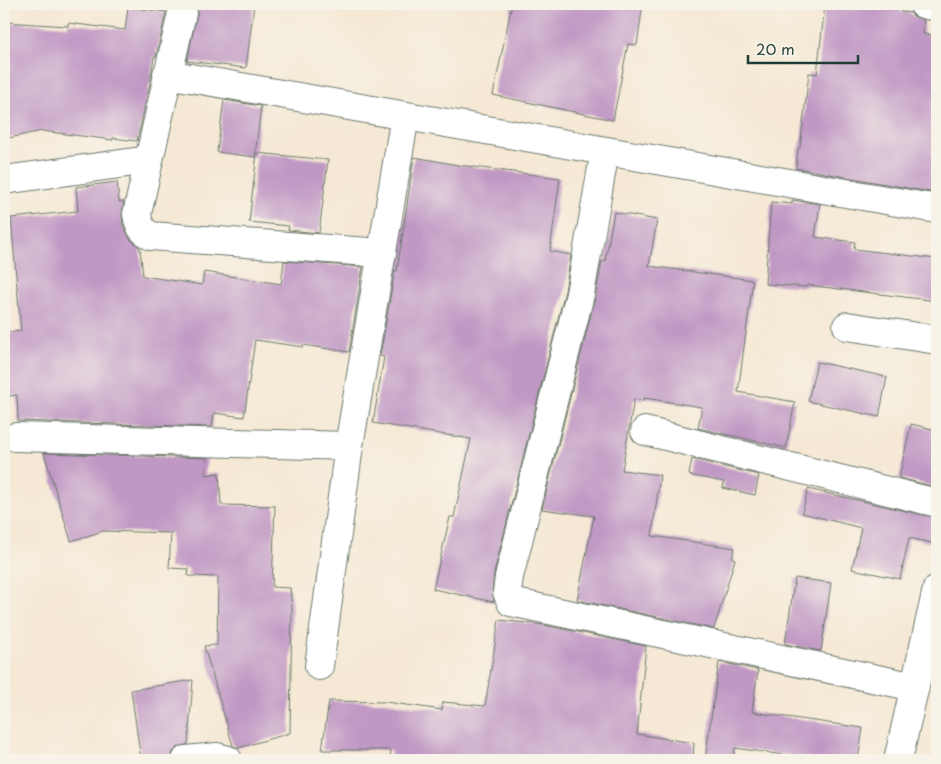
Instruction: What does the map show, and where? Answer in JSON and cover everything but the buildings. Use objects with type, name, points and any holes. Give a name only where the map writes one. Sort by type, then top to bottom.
[{"type":"street","points":[[184,4],[137,214],[138,223],[142,230],[151,236],[382,253]]},
{"type":"street","points":[[923,4],[937,7]]},
{"type":"street","points":[[167,74],[937,209]]},
{"type":"street","points":[[319,666],[349,446],[405,116]]},
{"type":"street","points":[[605,151],[580,294],[509,577],[506,592],[511,602],[915,687]]},
{"type":"street","points":[[4,180],[149,160]]},
{"type":"street","points":[[847,326],[937,340]]},
{"type":"street","points":[[645,431],[937,503]]},
{"type":"street","points":[[15,437],[349,446]]},
{"type":"street","points":[[898,760],[937,589]]},
{"type":"street","points":[[186,760],[217,757],[228,760]]}]
